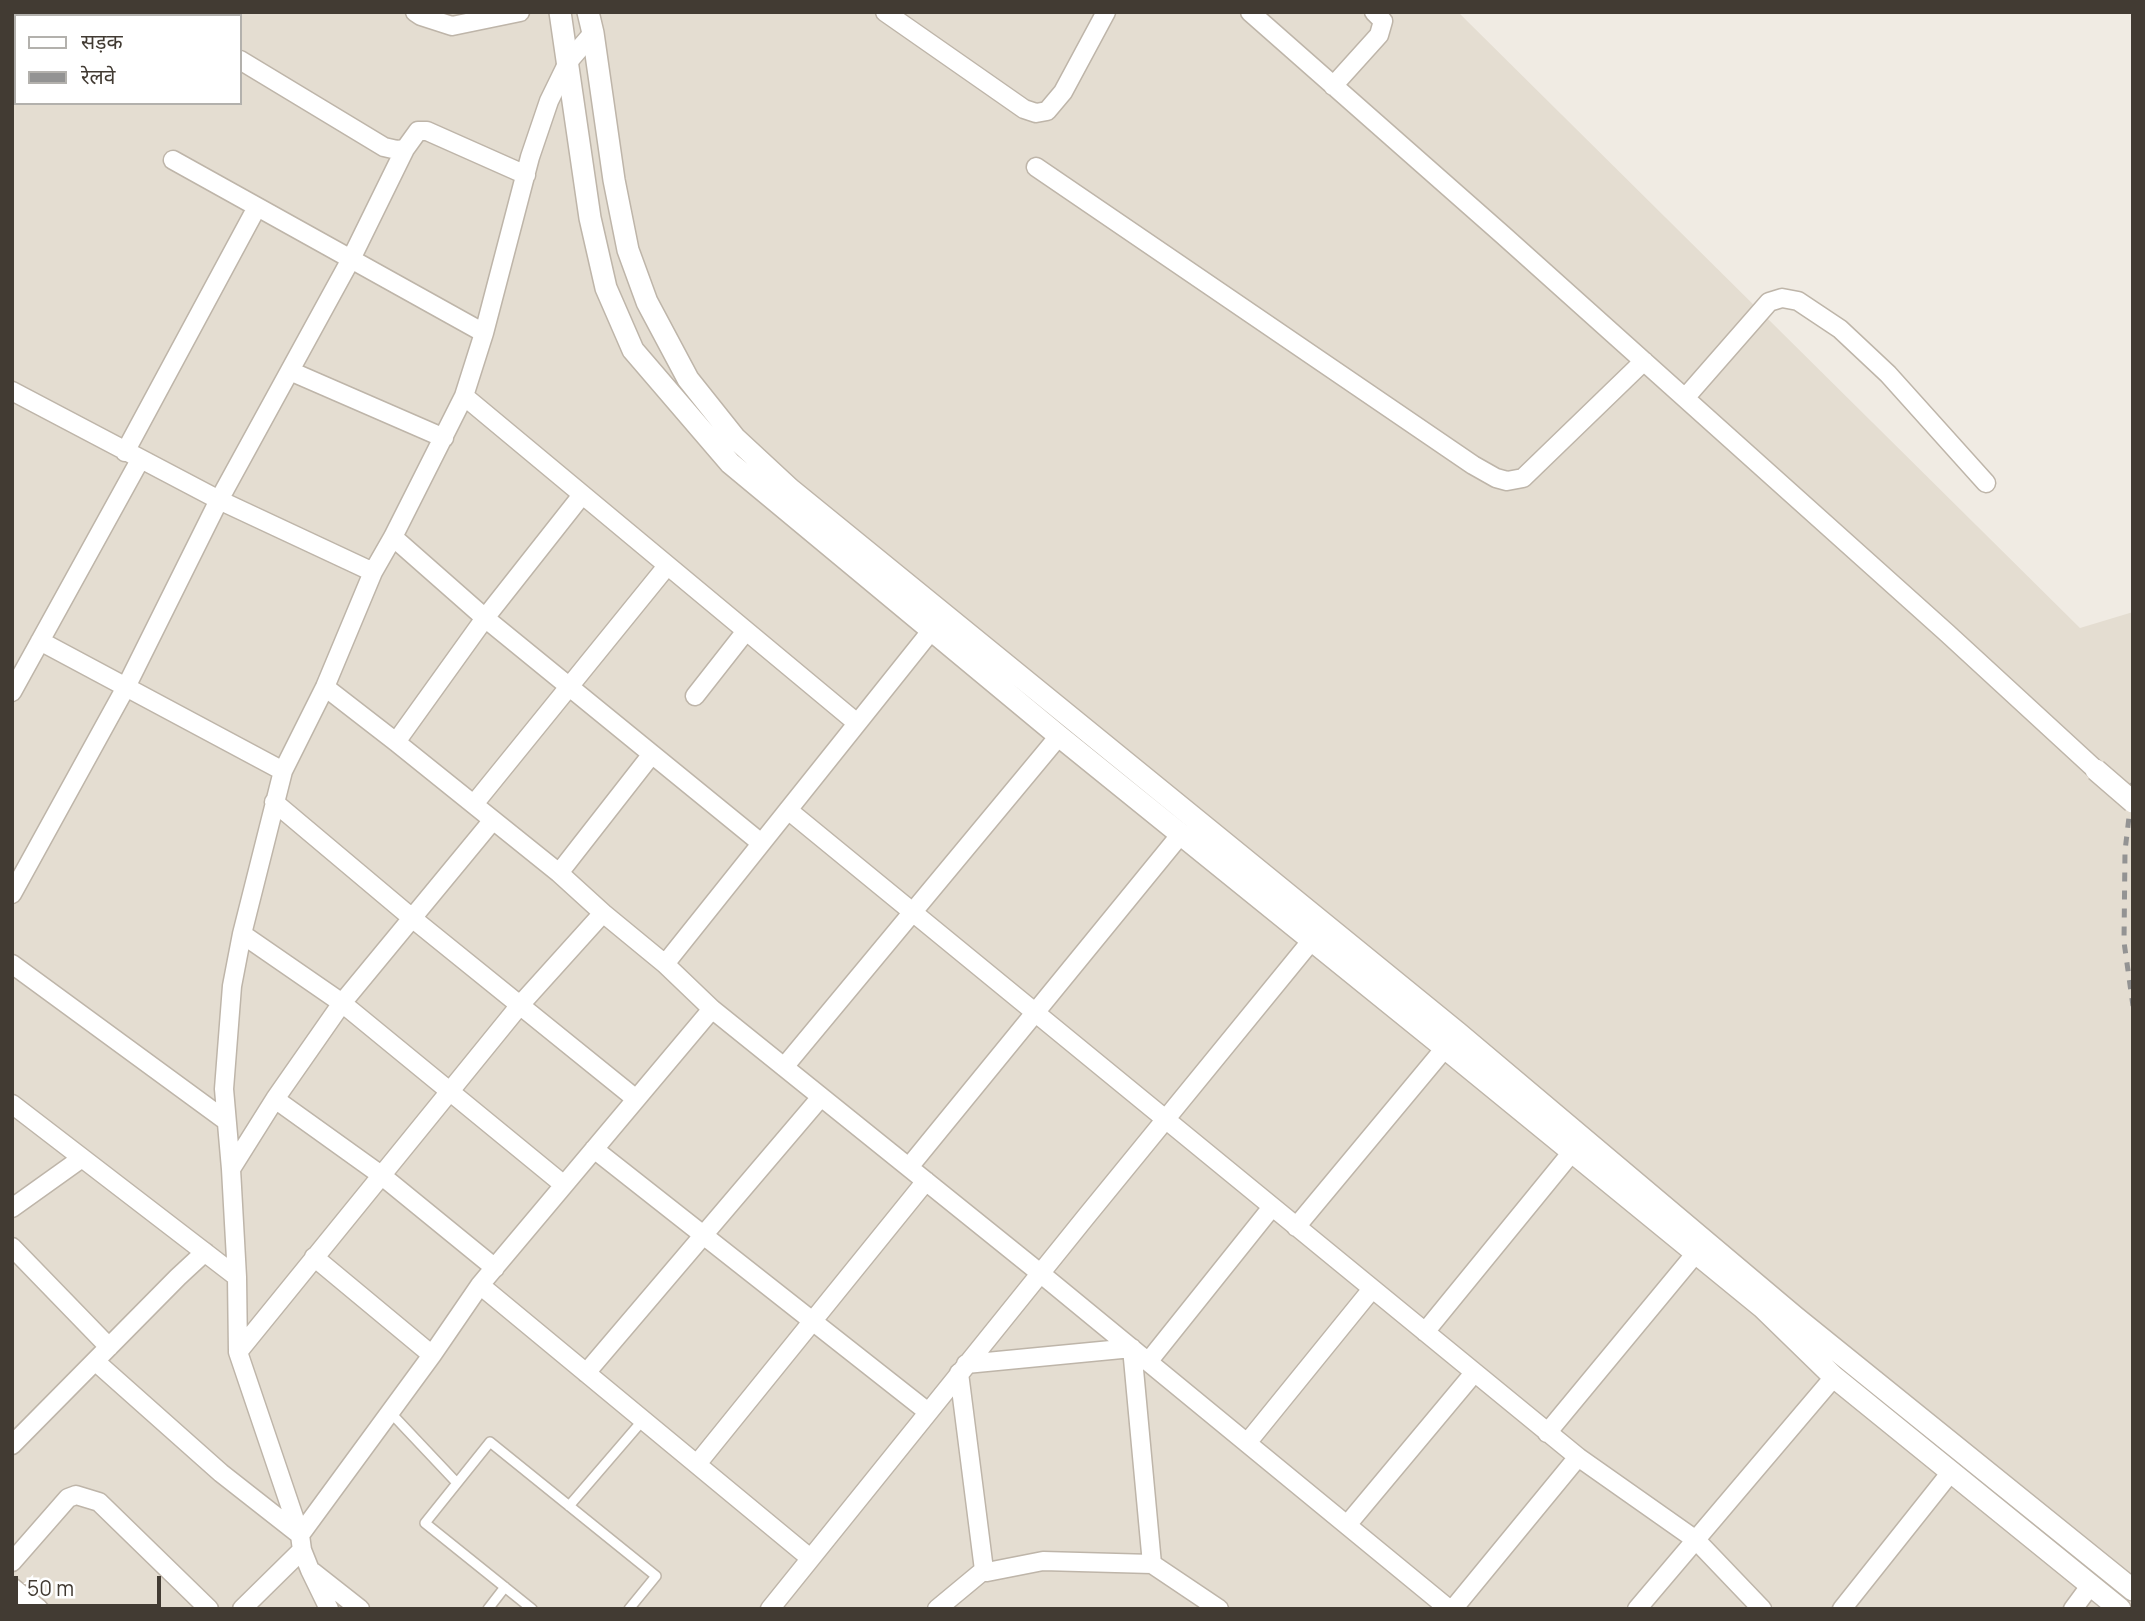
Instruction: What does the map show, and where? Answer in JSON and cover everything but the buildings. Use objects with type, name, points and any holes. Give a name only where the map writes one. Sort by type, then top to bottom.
[{"type":"street","points":[[415,12],[435,22],[452,26],[520,12]]},
{"type":"street","points":[[560,12],[590,218],[606,288],[632,350],[730,463],[1059,736],[1762,1307],[1834,1377],[2120,1609]]},
{"type":"street","points":[[885,12],[1024,109],[1036,113],[1047,111],[1063,92],[1106,12]]},
{"type":"street","points":[[1250,12],[1644,361],[2133,802]]},
{"type":"street","points":[[1334,86],[1379,36],[1382,15]]},
{"type":"street","points":[[330,1609],[310,1570],[238,1352],[237,1277],[224,1089],[232,986],[242,934],[283,771],[325,687],[373,572],[464,396],[549,101],[590,22]]},
{"type":"street","points":[[590,22],[614,180],[628,250],[647,302],[688,379],[735,438],[790,489],[1448,1025],[1806,1326],[2133,1590]]},
{"type":"street","points":[[242,61],[384,147],[405,149]]},
{"type":"street","points":[[12,894],[126,687],[219,500],[351,259],[405,149],[418,131],[427,131],[526,174]]},
{"type":"street","points":[[173,160],[484,333]]},
{"type":"street","points":[[1035,167],[1496,478],[1507,481],[1522,478],[1644,361]]},
{"type":"street","points":[[12,692],[257,208]]},
{"type":"street","points":[[1685,398],[1769,302],[1782,298],[1798,301],[1840,329],[1888,374],[1986,483]]},
{"type":"street","points":[[290,370],[444,438]]},
{"type":"street","points":[[12,391],[219,500],[373,572]]},
{"type":"street","points":[[464,396],[857,723]]},
{"type":"street","points":[[396,742],[485,618],[582,495]]},
{"type":"street","points":[[393,537],[485,618],[761,843]]},
{"type":"street","points":[[474,804],[667,566]]},
{"type":"street","points":[[695,696],[746,631]]},
{"type":"street","points":[[665,964],[931,631]]},
{"type":"street","points":[[40,641],[283,771]]},
{"type":"street","points":[[325,687],[559,873],[665,964],[712,1009],[1451,1609],[1577,1457]]},
{"type":"street","points":[[784,1067],[1059,736]]},
{"type":"street","points":[[559,873],[652,754]]},
{"type":"street","points":[[274,802],[412,918],[636,1099]]},
{"type":"street","points":[[788,810],[1547,1433],[1696,1540],[1762,1609]]},
{"type":"street","points":[[231,1169],[275,1099],[342,1003],[493,820]]},
{"type":"street","points":[[909,1167],[1181,834]]},
{"type":"street","points":[[238,1352],[520,1005],[603,913]]},
{"type":"street","points":[[242,934],[342,1003],[564,1185]]},
{"type":"street","points":[[770,1609],[1312,940]]},
{"type":"street","points":[[12,964],[225,1120]]},
{"type":"street","points":[[242,1609],[301,1542],[480,1285],[712,1009]]},
{"type":"street","points":[[1296,1227],[1445,1048]]},
{"type":"street","points":[[586,1373],[821,1097]]},
{"type":"street","points":[[275,1099],[381,1175],[495,1268]]},
{"type":"street","points":[[12,1104],[237,1277]]},
{"type":"street","points":[[594,1149],[928,1412]]},
{"type":"street","points":[[1425,1332],[1572,1152]]},
{"type":"street","points":[[12,1208],[82,1158]]},
{"type":"street","points":[[697,1464],[926,1181]]},
{"type":"street","points":[[1149,1362],[1272,1207]]},
{"type":"street","points":[[12,1247],[109,1347]]},
{"type":"street","points":[[12,1445],[205,1252]]},
{"type":"street","points":[[1547,1433],[1696,1253]]},
{"type":"street","points":[[314,1257],[432,1355]]},
{"type":"street","points":[[480,1285],[810,1558]]},
{"type":"street","points":[[1247,1443],[1372,1289]]},
{"type":"street","points":[[963,1369],[1132,1348]]},
{"type":"street","points":[[1132,1348],[1152,1564]]},
{"type":"street","points":[[95,1361],[301,1542]]},
{"type":"street","points":[[963,1369],[984,1570]]},
{"type":"street","points":[[1347,1525],[1474,1373]]},
{"type":"street","points":[[1637,1609],[1834,1377]]},
{"type":"street","points":[[1842,1609],[1951,1472]]},
{"type":"street","points":[[12,1562],[68,1498],[76,1495],[99,1502],[209,1609]]},
{"type":"street","points":[[984,1570],[987,1572],[1043,1560],[1152,1564],[1219,1609]]},
{"type":"street","points":[[310,1570],[360,1609]]},
{"type":"street","points":[[937,1609],[984,1570]]},
{"type":"street","points":[[2073,1609],[2090,1586]]},
{"type":"street","points":[[12,1587],[39,1609]]},
{"type":"lane","points":[[390,1412],[457,1483]]},
{"type":"lane","points":[[569,1506],[643,1420]]},
{"type":"lane","points":[[532,1609],[425,1522],[490,1443],[656,1576],[629,1609]]},
{"type":"lane","points":[[488,1609],[505,1587]]},
{"type":"shaded area","points":[[12,12],[1458,12],[2080,628],[2133,612],[2133,1609],[12,1609]]},
{"type":"railway","points":[[2133,783],[2125,851],[2124,942],[2133,1006]]}]
